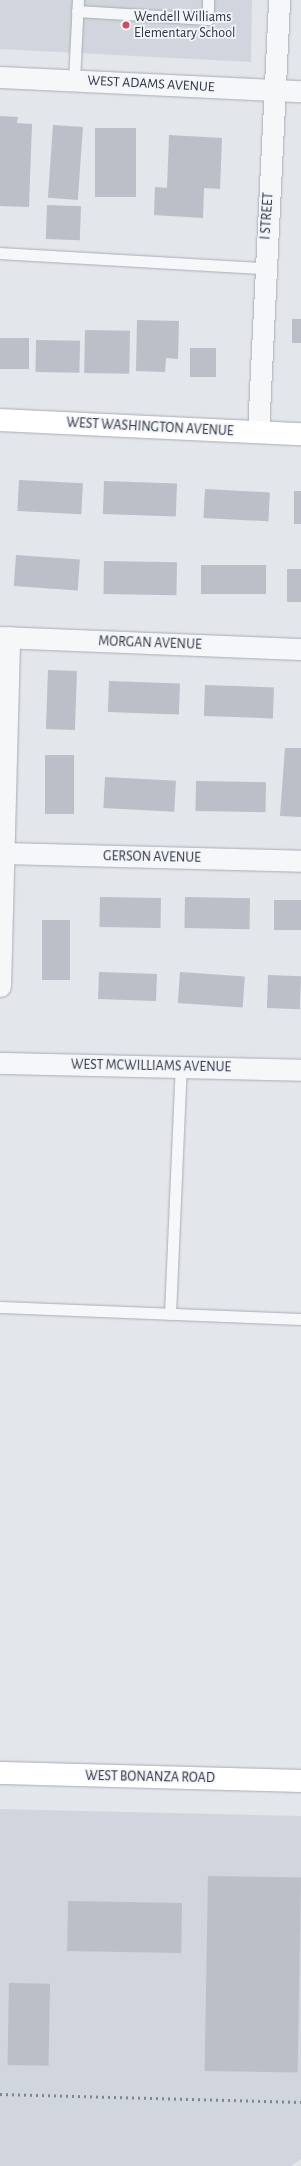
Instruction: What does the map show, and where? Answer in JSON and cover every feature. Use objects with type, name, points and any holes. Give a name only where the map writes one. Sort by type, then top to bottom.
[{"type":"main road","name":"WEST WASHINGTON AVENUE","points":[[0,420],[301,434]]},
{"type":"main road","name":"WEST BONANZA ROAD","points":[[0,1773],[301,1781]]},
{"type":"street","name":"I STREET","points":[[258,432],[264,268],[276,90],[279,0]]},
{"type":"street","name":"WEST ADAMS AVENUE","points":[[0,77],[301,91]]},
{"type":"street","name":"MORGAN AVENUE","points":[[5,637],[301,649]]},
{"type":"street","points":[[0,986],[4,853],[5,637]]},
{"type":"street","name":"GERSON AVENUE","points":[[4,853],[301,861]]},
{"type":"street","name":"WEST MCWILLIAMS AVENUE","points":[[0,1063],[301,1070]]},
{"type":"lane","points":[[74,81],[78,5],[208,19],[208,0]]},
{"type":"lane","points":[[0,253],[264,268]]},
{"type":"lane","points":[[170,1314],[181,1067]]},
{"type":"lane","points":[[0,1307],[301,1319]]},
{"type":"shaded area","name":"Wendell Williams Elementary School","points":[[0,0],[252,0],[251,62],[0,49]]},
{"type":"shaded area","points":[[0,1809],[301,1816],[301,2159],[291,2166],[0,2166]]},
{"type":"building","points":[[0,116],[18,117],[17,123],[32,124],[29,207],[0,206]]},
{"type":"building","points":[[53,125],[83,127],[78,200],[48,198]]},
{"type":"building","points":[[95,128],[136,128],[136,197],[95,197]]},
{"type":"building","points":[[169,135],[222,138],[220,189],[204,188],[203,218],[154,215],[155,187],[167,188]]},
{"type":"building","points":[[47,205],[81,206],[80,240],[46,239]]},
{"type":"building","points":[[292,319],[301,319],[301,343],[292,343]]},
{"type":"building","points":[[137,320],[179,321],[178,359],[166,358],[165,372],[136,371]]},
{"type":"building","points":[[85,330],[130,331],[129,374],[84,373]]},
{"type":"building","points":[[0,338],[29,338],[29,369],[0,369]]},
{"type":"building","points":[[36,340],[80,341],[79,373],[35,372]]},
{"type":"building","points":[[190,348],[216,348],[216,377],[190,377]]},
{"type":"building","points":[[19,480],[83,483],[81,514],[17,511]]},
{"type":"building","points":[[104,481],[177,484],[176,517],[103,514]]},
{"type":"building","points":[[205,489],[270,492],[268,521],[203,518]]},
{"type":"building","points":[[294,491],[301,491],[301,524],[294,524]]},
{"type":"building","points":[[16,555],[80,559],[78,590],[14,586]]},
{"type":"building","points":[[104,561],[177,562],[176,595],[103,594]]},
{"type":"building","points":[[201,565],[266,565],[266,594],[201,594]]},
{"type":"building","points":[[287,569],[301,569],[301,602],[287,602]]},
{"type":"building","points":[[48,670],[77,671],[75,730],[46,729]]},
{"type":"building","points":[[109,681],[180,683],[179,714],[108,712]]},
{"type":"building","points":[[205,685],[274,687],[273,718],[204,716]]},
{"type":"building","points":[[285,748],[301,748],[301,817],[280,816]]},
{"type":"building","points":[[45,755],[74,755],[74,814],[45,814]]},
{"type":"building","points":[[105,777],[176,781],[174,812],[103,808]]},
{"type":"building","points":[[196,781],[266,782],[265,812],[195,811]]},
{"type":"building","points":[[100,897],[161,898],[160,928],[99,927]]},
{"type":"building","points":[[185,897],[250,898],[249,929],[184,928]]},
{"type":"building","points":[[274,900],[301,900],[301,930],[274,930]]},
{"type":"building","points":[[42,920],[70,920],[70,980],[42,980]]},
{"type":"building","points":[[99,972],[157,974],[156,1001],[98,999]]},
{"type":"building","points":[[180,972],[245,977],[243,1007],[178,1003]]},
{"type":"building","points":[[268,975],[301,976],[300,1009],[267,1008]]},
{"type":"building","points":[[208,1876],[301,1878],[298,2073],[205,2071]]},
{"type":"building","points":[[68,1901],[182,1903],[181,1953],[67,1951]]},
{"type":"building","points":[[9,1983],[50,1984],[49,2066],[8,2065]]},
{"type":"railway","points":[[0,2094],[301,2102]]},
{"type":"place","name":"Wendell Williams Elementary School","points":[[126,25]]}]
